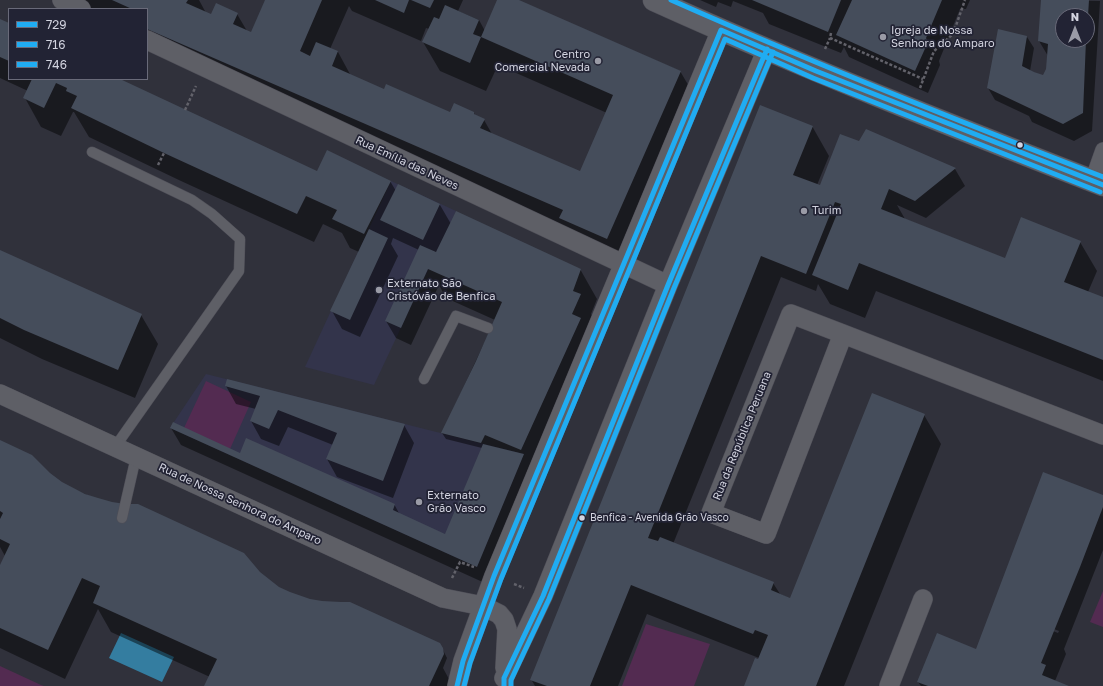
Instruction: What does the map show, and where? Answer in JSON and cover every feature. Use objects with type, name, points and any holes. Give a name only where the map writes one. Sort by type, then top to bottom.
[{"type":"street","points":[[62,0],[79,8]]},
{"type":"street","points":[[654,0],[823,74],[1098,183],[1103,150]]},
{"type":"street","points":[[457,686],[462,661],[497,568],[721,30]]},
{"type":"street","name":"Rua Emília das Neves","points":[[148,40],[668,286]]},
{"type":"street","points":[[504,682],[543,596],[668,286],[767,49]]},
{"type":"street","name":"Rua da República Peruana","points":[[843,334],[766,534],[711,513],[791,314],[843,334],[1103,435]]},
{"type":"street","name":"Rua de Nossa Senhora do Amparo","points":[[0,394],[443,598],[483,606],[499,614],[504,620],[506,629],[504,682]]},
{"type":"street","points":[[889,686],[923,599]]},
{"type":"lane","points":[[92,152],[192,200],[212,214],[240,239],[239,271],[115,447]]},
{"type":"lane","points":[[424,379],[456,316],[488,328]]},
{"type":"lane","points":[[122,518],[136,457]]},
{"type":"path","points":[[928,66],[934,51],[953,34],[966,0]]},
{"type":"path","points":[[832,33],[830,38],[923,79]]},
{"type":"shaded area","name":"Externato São Cristóvão de Benfica","points":[[391,181],[456,211],[374,385],[305,367]]},
{"type":"shaded area","name":"Externato Grão Vasco","points":[[206,374],[524,454],[477,567],[170,428]]},
{"type":"shaded area","points":[[206,381],[251,402],[230,449],[184,428]]},
{"type":"shaded area","points":[[1103,591],[1103,627],[1090,622]]},
{"type":"shaded area","points":[[646,624],[710,644],[694,686],[622,686]]},
{"type":"shaded area","points":[[0,666],[41,685],[44,686],[0,686]]},
{"type":"water","points":[[121,633],[174,657],[162,682],[109,658]]},
{"type":"building","points":[[112,0],[188,0],[186,3],[211,14],[216,3],[238,13],[233,24],[251,32],[265,0],[322,0],[300,51],[310,56],[316,42],[338,51],[332,66],[384,89],[386,84],[450,112],[454,103],[485,119],[480,128],[580,171],[613,95],[481,37],[497,0],[519,0],[681,71],[607,239],[559,218],[563,210],[148,29],[148,8],[130,8]]},
{"type":"building","points":[[375,0],[409,0],[404,13]]},
{"type":"building","points":[[411,0],[434,0],[430,8]]},
{"type":"building","points":[[752,0],[841,0],[828,32]]},
{"type":"building","name":"Igreja de Nossa Senhora do Amparo","points":[[852,0],[942,0],[926,38],[928,42],[915,71],[836,35]]},
{"type":"building","points":[[1041,0],[1089,0],[1088,8],[1055,8],[1055,48],[1086,48],[1083,113],[1063,124],[987,88],[998,29],[1027,36],[1022,66],[1043,75],[1046,69],[1048,44],[1038,41]]},
{"type":"building","points":[[445,5],[479,20],[473,34],[481,37],[470,63],[422,42],[434,17],[439,19]]},
{"type":"building","points":[[0,19],[8,23],[8,61],[0,57]]},
{"type":"building","points":[[32,80],[122,80],[317,171],[327,150],[391,181],[364,234],[332,219],[337,210],[306,196],[297,214],[164,153],[71,108],[77,96],[66,91],[67,88],[56,83],[44,108],[23,98]]},
{"type":"building","points":[[760,105],[813,126],[793,175],[820,185],[840,134],[859,141],[866,129],[956,168],[915,201],[889,189],[881,209],[1005,258],[1021,217],[1081,241],[1064,282],[1103,297],[1103,360],[859,263],[848,290],[812,275],[841,204],[835,202],[806,274],[761,256],[648,538],[658,541],[660,537],[774,582],[771,590],[790,598],[872,393],[925,414],[816,686],[744,686],[755,658],[758,659],[768,635],[755,630],[753,634],[631,585],[590,686],[547,686],[530,680]]},
{"type":"building","points":[[398,184],[440,204],[423,240],[380,220]]},
{"type":"building","points":[[456,211],[581,269],[573,291],[581,294],[572,314],[581,318],[521,450],[485,435],[481,443],[441,433],[476,361],[502,302],[428,269],[401,328],[385,321],[420,245],[436,252]]},
{"type":"building","points":[[369,229],[388,238],[350,320],[330,311]]},
{"type":"building","points":[[0,250],[142,314],[118,370],[24,330],[0,318]]},
{"type":"building","points":[[227,379],[405,424],[383,481],[326,459],[337,433],[278,410],[269,429],[250,421],[260,396],[225,386]]},
{"type":"building","points":[[173,422],[240,453],[246,438],[395,504],[393,510],[445,534],[483,444],[524,454],[477,567],[170,428]]},
{"type":"building","points":[[0,440],[32,455],[50,473],[62,482],[85,494],[112,502],[138,504],[244,553],[260,572],[279,587],[310,599],[350,602],[440,643],[444,654],[429,686],[204,686],[217,659],[93,603],[100,586],[82,578],[48,650],[0,628],[0,565],[10,544],[0,539],[0,519],[3,513],[0,511]]},
{"type":"building","points":[[1043,472],[1103,495],[1103,507],[1041,663],[1046,665],[1042,675],[1069,686],[928,686],[917,682],[937,633],[976,649]]},
{"type":"transit line","name":"746","points":[[671,0],[886,91],[1103,177]]},
{"type":"transit line","name":"729","points":[[457,686],[463,661],[494,576],[721,30],[816,71],[1103,185]]},
{"type":"transit line","name":"716","points":[[464,686],[470,663],[501,579],[725,39],[813,78],[1100,192]]},
{"type":"transit line","name":"729","points":[[504,686],[504,678],[543,596],[668,285],[767,49]]},
{"type":"transit line","name":"716","points":[[511,686],[511,680],[549,599],[674,288],[773,52]]},
{"type":"place","name":"Igreja de Nossa Senhora do Amparo","points":[[883,37]]},
{"type":"place","name":"Centro Comercial Nevada","points":[[598,61]]},
{"type":"place","name":"Turim","points":[[804,211]]},
{"type":"place","name":"Externato São Cristóvão de Benfica","points":[[379,290]]},
{"type":"place","name":"Externato Grão Vasco","points":[[419,502]]},
{"type":"place","name":"Benfica - Avenida Grão Vasco","points":[[582,518]]}]
